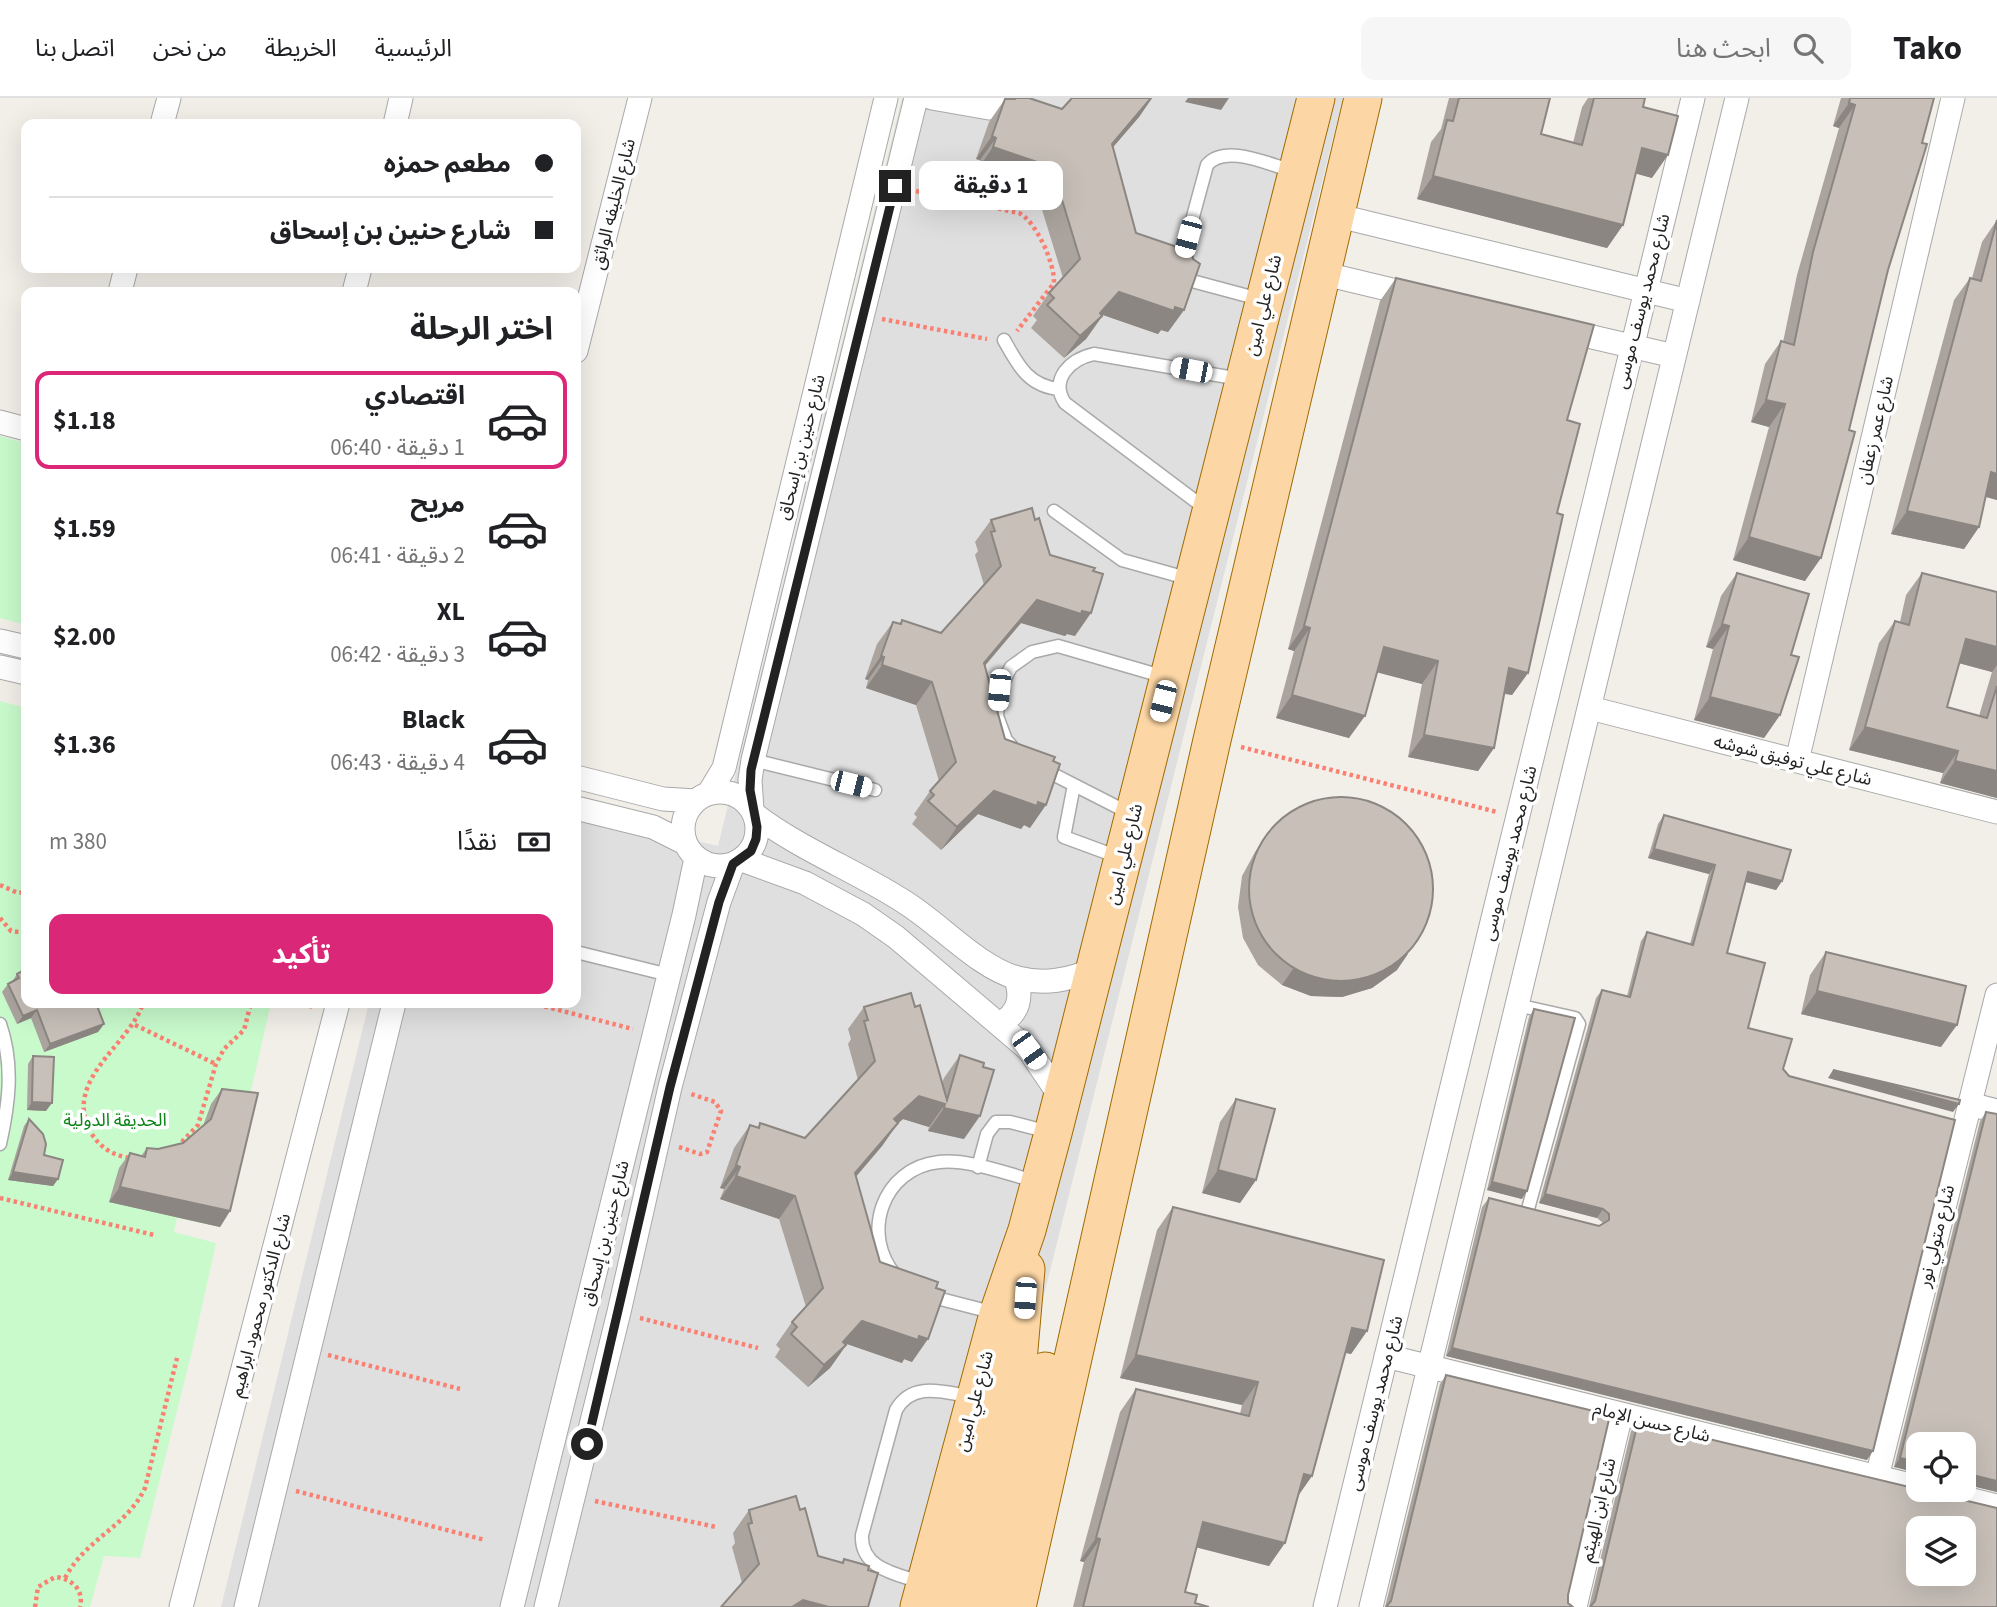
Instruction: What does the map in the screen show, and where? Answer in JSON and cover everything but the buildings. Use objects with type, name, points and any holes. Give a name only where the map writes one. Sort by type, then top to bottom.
[{"type":"main road","name":"شارع علي امين","points":[[922,1595],[998,1314],[1027,1230],[1316,98]]},
{"type":"main road","points":[[1017,1607],[1212,740],[1363,98]]},
{"type":"main road","points":[[984,1607],[1075,1255],[1118,1155]]},
{"type":"main road","points":[[953,1607],[1018,1362],[1026,1283],[1027,1230]]},
{"type":"street","points":[[163,119],[169,98]]},
{"type":"street","points":[[396,119],[401,98]]},
{"type":"street","name":"شارع الخليفه الواثق","points":[[581,331],[640,98]]},
{"type":"street","name":"شارع حنين بن إسحاق","points":[[702,797],[724,768],[886,98]]},
{"type":"street","name":"شارع حنين بن إسحاق","points":[[753,812],[750,790],[753,760],[916,98]]},
{"type":"street","points":[[933,98],[989,108],[1016,98]]},
{"type":"street","name":"شارع محمد يوسف موسى","points":[[1325,1607],[1693,98]]},
{"type":"street","points":[[1371,1607],[1430,1367],[1477,1196],[1517,1005],[1737,98]]},
{"type":"street","name":"شارع عمر زعفان","points":[[1797,761],[1953,98]]},
{"type":"street","points":[[1335,215],[1688,300]]},
{"type":"street","points":[[1321,274],[1442,302]]},
{"type":"street","points":[[1537,324],[1674,356]]},
{"type":"street","points":[[0,422],[21,428]]},
{"type":"street","points":[[0,641],[21,646]]},
{"type":"street","points":[[0,667],[21,672]]},
{"type":"street","name":"شارع علي توفيق شوشه","points":[[1590,708],[1997,812]]},
{"type":"street","points":[[581,778],[663,799],[733,794],[798,844],[879,886],[929,919],[993,968],[1015,977],[1058,981],[1095,969]]},
{"type":"street","points":[[691,850],[685,821],[702,797]]},
{"type":"street","points":[[581,809],[653,827],[691,850],[707,864],[737,862],[790,876],[863,914],[896,937],[1029,1050],[1057,1116]]},
{"type":"street","points":[[737,862],[756,839],[753,812]]},
{"type":"street","name":"شارع حنين بن إسحاق","points":[[512,1607],[668,975],[691,850]]},
{"type":"street","name":"شارع حنين بن إسحاق","points":[[545,1607],[619,1312],[670,1087],[717,912],[737,862]]},
{"type":"street","points":[[1000,1024],[1012,1015],[1019,1000],[1015,977]]},
{"type":"street","name":"شارع متولي نور","points":[[1877,1477],[1960,1116],[1997,995]]},
{"type":"street","name":"شارع الدكتور محمود ابراهيم","points":[[181,1607],[337,1008]]},
{"type":"street","points":[[246,1607],[393,1008]]},
{"type":"street","points":[[1960,1116],[1997,1111]]},
{"type":"street","name":"شارع حسن الإمام","points":[[1386,1356],[1906,1484]]},
{"type":"street","name":"شارع ابن الهيثم","points":[[1575,1607],[1621,1414]]},
{"type":"street","points":[[1976,1501],[1997,1506]]},
{"type":"lane","points":[[1264,301],[1192,281],[1185,276],[1181,261],[1207,165],[1212,159],[1225,154],[1297,172]]},
{"type":"lane","points":[[1004,340],[1027,377],[1047,388],[1059,389]]},
{"type":"lane","points":[[1210,513],[1065,402],[1059,389],[1061,375],[1077,360],[1094,354],[1244,380]]},
{"type":"lane","points":[[1054,511],[1122,560],[1193,580]]},
{"type":"lane","points":[[1134,815],[1024,758],[1006,740],[997,716],[999,690],[1011,667],[1032,652],[1058,646],[1168,678]]},
{"type":"lane","points":[[753,760],[875,790]]},
{"type":"lane","points":[[1074,785],[1064,837],[1123,858]]},
{"type":"lane","points":[[581,953],[668,975]]},
{"type":"lane","points":[[1517,1005],[1575,1018],[1579,1024],[1521,1207],[1541,1212]]},
{"type":"lane","points":[[0,1024],[10,1073],[7,1112],[0,1144]]},
{"type":"lane","points":[[978,1167],[987,1134],[996,1122],[1057,1116]]},
{"type":"lane","points":[[903,1285],[885,1264],[876,1237],[879,1210],[892,1186],[914,1169],[940,1161],[1039,1182]]},
{"type":"lane","points":[[915,1291],[998,1314]]},
{"type":"lane","points":[[922,1595],[872,1564],[861,1546],[862,1535],[896,1410],[902,1399],[920,1390],[974,1398]]},
{"type":"path","points":[[863,315],[1004,340],[1017,331],[1054,283],[1053,272],[1032,222],[1019,213],[895,186]]},
{"type":"path","points":[[1212,740],[1518,817]]},
{"type":"path","points":[[0,885],[21,893]]},
{"type":"path","points":[[0,918],[11,931],[21,932]]},
{"type":"path","points":[[141,1008],[135,1024],[98,1068],[84,1109],[86,1122],[99,1143],[119,1156],[142,1159]]},
{"type":"path","points":[[169,1152],[191,1136],[198,1125],[215,1064],[225,1049],[244,1030],[250,1008]]},
{"type":"path","points":[[551,1008],[654,1034]]},
{"type":"path","points":[[135,1024],[215,1064]]},
{"type":"path","points":[[657,1140],[704,1154],[709,1150],[721,1111],[715,1102],[670,1087]]},
{"type":"path","points":[[0,1198],[154,1235]]},
{"type":"path","points":[[619,1312],[758,1348]]},
{"type":"path","points":[[310,1351],[460,1389]]},
{"type":"path","points":[[65,1578],[80,1553],[119,1523],[139,1501],[145,1488],[177,1358]]},
{"type":"path","points":[[277,1486],[485,1540]]},
{"type":"path","points":[[574,1496],[716,1527]]},
{"type":"path","points":[[35,1607],[38,1587],[55,1577],[65,1578],[79,1590],[80,1607]]},
{"type":"shaded area","points":[[902,98],[1343,98],[966,1607],[221,1607],[368,1008],[581,1008],[581,813],[718,846]]},
{"type":"green space","points":[[0,436],[21,442],[21,624],[0,618]]},
{"type":"green space","name":"الحديقة الدولية","points":[[0,701],[21,707],[21,1008],[270,1008],[220,1227],[177,1218],[174,1232],[216,1243],[140,1558],[104,1556],[90,1607],[0,1607]]},
{"type":"route","points":[[587,1444],[657,1140],[719,902],[733,864],[751,851],[756,839],[757,827],[750,790],[751,770],[895,186]]}]
